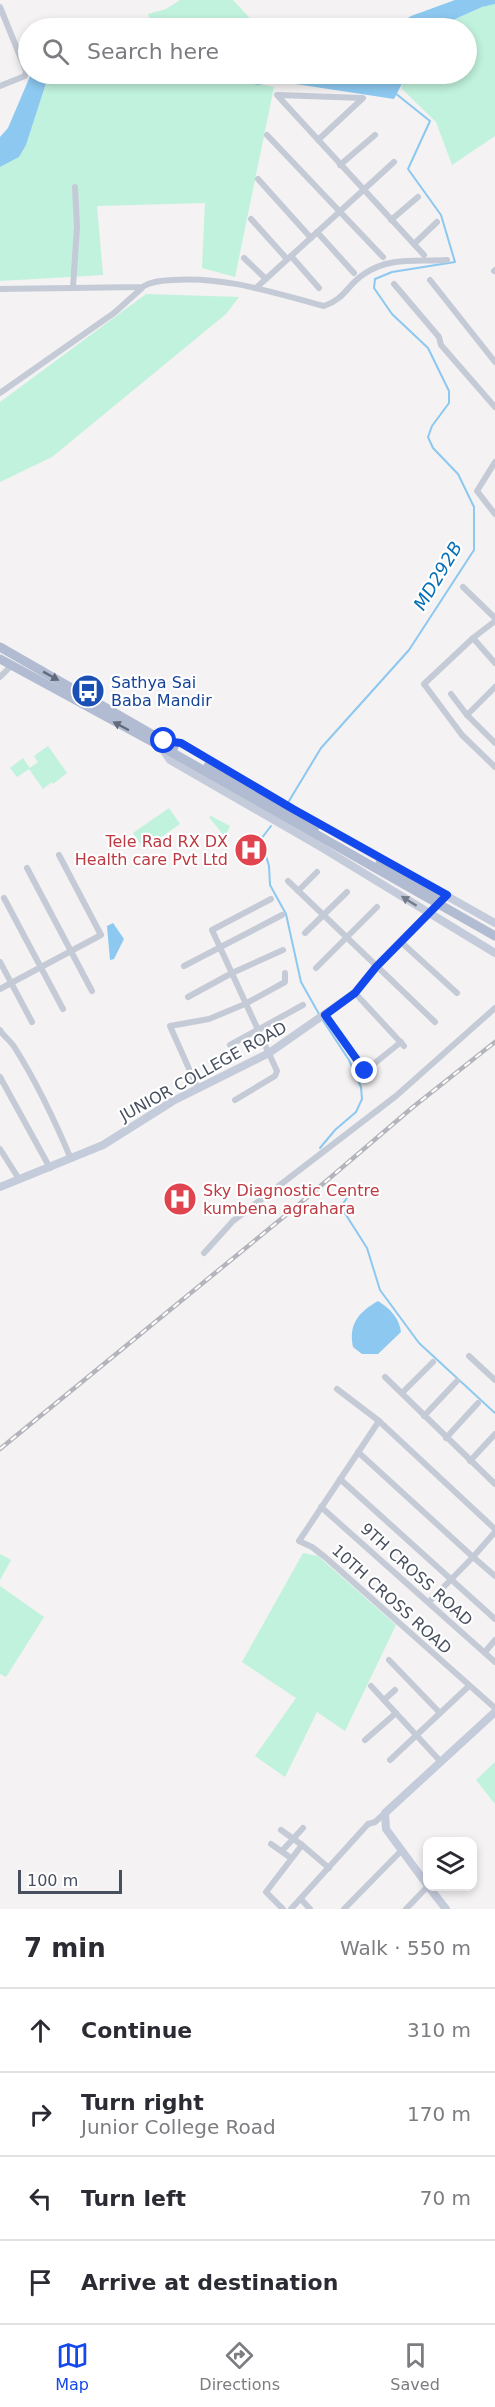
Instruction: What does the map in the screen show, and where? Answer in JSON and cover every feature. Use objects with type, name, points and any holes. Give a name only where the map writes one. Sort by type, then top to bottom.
[{"type":"main road","points":[[0,647],[163,744]]},
{"type":"main road","points":[[0,659],[174,750],[495,930]]},
{"type":"main road","points":[[174,750],[495,936]]},
{"type":"street","points":[[0,7],[18,52]]},
{"type":"street","points":[[0,86],[18,79]]},
{"type":"street","points":[[318,140],[363,98],[277,95],[340,165],[424,255]]},
{"type":"street","points":[[267,135],[382,256]]},
{"type":"street","points":[[340,165],[375,135]]},
{"type":"street","points":[[256,288],[394,162]]},
{"type":"street","points":[[258,179],[311,238]]},
{"type":"street","points":[[73,287],[77,227],[75,187]]},
{"type":"street","points":[[391,220],[418,197]]},
{"type":"street","points":[[251,219],[319,288]]},
{"type":"street","points":[[414,244],[437,222]]},
{"type":"street","points":[[317,232],[354,273]]},
{"type":"street","points":[[244,258],[266,279]]},
{"type":"street","points":[[0,393],[114,313],[150,282],[197,278],[256,288],[324,306],[334,303],[346,294],[361,276],[375,267],[401,260],[447,260]]},
{"type":"street","points":[[430,280],[495,362]]},
{"type":"street","points":[[394,284],[439,337],[441,345],[495,407]]},
{"type":"street","points":[[0,289],[142,287]]},
{"type":"street","points":[[495,462],[477,491],[495,514]]},
{"type":"street","points":[[464,587],[495,620],[472,638],[424,684],[462,735],[495,767]]},
{"type":"street","points":[[472,638],[495,663]]},
{"type":"street","points":[[489,656],[495,651]]},
{"type":"street","points":[[0,677],[12,666],[17,657]]},
{"type":"street","points":[[467,715],[495,687]]},
{"type":"street","points":[[451,694],[467,715],[494,740]]},
{"type":"street","points":[[495,922],[293,809],[181,743],[163,744],[170,760],[321,847],[495,953]]},
{"type":"street","points":[[0,989],[101,935],[59,855]]},
{"type":"street","points":[[27,868],[92,991]]},
{"type":"street","points":[[298,891],[317,872]]},
{"type":"street","points":[[288,881],[435,1022]]},
{"type":"street","points":[[305,933],[347,892]]},
{"type":"street","name":"JUNIOR COLLEGE ROAD","points":[[0,1187],[103,1145],[173,1101],[269,1053],[355,993],[376,967],[447,895]]},
{"type":"street","points":[[4,898],[63,1008]]},
{"type":"street","points":[[235,1100],[275,1076],[276,1067],[212,930],[270,899]]},
{"type":"street","points":[[316,968],[377,907]]},
{"type":"street","points":[[184,966],[282,915]]},
{"type":"street","points":[[401,942],[457,993]]},
{"type":"street","points":[[188,997],[232,973],[283,950]]},
{"type":"street","points":[[0,962],[32,1022]]},
{"type":"street","points":[[198,1089],[170,1026],[209,1020],[245,1004],[285,982],[285,973]]},
{"type":"street","points":[[325,1015],[366,1072],[402,1044],[355,993]]},
{"type":"street","points":[[230,1045],[303,1005]]},
{"type":"street","points":[[204,1253],[233,1221],[396,1096],[495,1008]]},
{"type":"street","points":[[0,1030],[14,1045],[27,1068],[71,1158]]},
{"type":"street","points":[[0,1077],[50,1168]]},
{"type":"street","points":[[0,1149],[20,1179]]},
{"type":"street","points":[[469,1356],[495,1380]]},
{"type":"street","points":[[402,1394],[433,1362]]},
{"type":"street","points":[[385,1377],[494,1483]]},
{"type":"street","points":[[424,1416],[457,1381]]},
{"type":"street","points":[[337,1389],[379,1421],[495,1530],[474,1557],[429,1602]]},
{"type":"street","points":[[446,1438],[478,1403]]},
{"type":"street","points":[[321,1507],[379,1421]]},
{"type":"street","points":[[470,1461],[495,1434]]},
{"type":"street","points":[[358,1452],[495,1576]]},
{"type":"street","points":[[340,1479],[495,1619]]},
{"type":"street","name":"9TH CROSS ROAD","points":[[321,1507],[495,1662]]},
{"type":"street","name":"10TH CROSS ROAD","points":[[321,1507],[299,1541],[325,1557],[495,1710]]},
{"type":"street","points":[[485,1652],[495,1640]]},
{"type":"street","points":[[389,1660],[440,1713]]},
{"type":"street","points":[[371,1686],[441,1762]]},
{"type":"street","points":[[390,1760],[470,1686]]},
{"type":"street","points":[[384,1700],[395,1690]]},
{"type":"street","points":[[291,1909],[368,1824],[375,1822],[495,1710]]},
{"type":"street","points":[[365,1740],[396,1713]]},
{"type":"street","points":[[385,1813],[386,1828],[423,1880]]},
{"type":"street","points":[[282,1851],[303,1828]]},
{"type":"street","points":[[281,1830],[329,1868]]},
{"type":"street","points":[[271,1844],[291,1858]]},
{"type":"street","points":[[283,1909],[266,1892],[302,1845]]},
{"type":"street","points":[[344,1909],[401,1851]]},
{"type":"street","points":[[406,1909],[423,1891]]},
{"type":"street","points":[[432,1891],[446,1909]]},
{"type":"street","points":[[300,1899],[310,1909]]},
{"type":"green space","points":[[180,0],[233,0],[250,18],[149,18],[148,14],[166,9]]},
{"type":"green space","points":[[495,4],[495,136],[452,165],[436,122],[401,88],[403,84],[477,84],[477,18],[457,18]]},
{"type":"green space","points":[[46,84],[260,84],[274,87],[235,277],[202,268],[205,203],[97,206],[103,275],[0,281],[0,167],[19,157],[26,145]]},
{"type":"green space","points":[[146,294],[239,297],[226,314],[52,457],[0,482],[0,402]]},
{"type":"green space","points":[[48,746],[67,773],[53,784],[52,782],[43,789],[29,769],[17,777],[10,768],[23,758],[30,768],[38,762],[34,756]]},
{"type":"green space","points":[[169,808],[180,824],[144,849],[133,833]]},
{"type":"green space","points":[[209,817],[230,826],[225,837]]},
{"type":"green space","points":[[303,1553],[318,1556],[396,1625],[345,1731],[317,1712],[285,1777],[255,1756],[296,1698],[242,1662]]},
{"type":"green space","points":[[0,1554],[11,1560],[0,1580]]},
{"type":"green space","points":[[0,1586],[44,1617],[6,1677],[0,1674]]},
{"type":"green space","points":[[495,1762],[495,1804],[476,1780]]},
{"type":"water","points":[[455,0],[495,0],[495,4],[457,18],[408,18]]},
{"type":"water","points":[[27,84],[46,84],[26,145],[19,157],[0,167],[0,137],[8,128]]},
{"type":"water","points":[[296,84],[402,84],[394,99]]},
{"type":"water","points":[[113,923],[124,939],[114,959],[110,960],[107,926]]},
{"type":"water","points":[[378,1301],[393,1314],[401,1332],[378,1354],[362,1354],[353,1347],[354,1325],[360,1314]]},
{"type":"waterway","name":"MD292B","points":[[289,801],[321,748],[409,650],[474,550],[474,507],[458,474],[433,448],[428,437],[432,426],[449,403],[449,391],[428,348],[392,314],[374,288],[375,279],[392,272],[455,262],[441,215],[408,169],[430,121],[395,93]]},
{"type":"waterway","name":"MD292B","points":[[271,826],[261,839],[269,866],[270,885],[286,914],[301,982],[319,1014]]},
{"type":"waterway","name":"MD292B","points":[[320,1148],[335,1130],[356,1112],[362,1099],[361,1087],[349,1060],[322,1019]]},
{"type":"waterway","name":"MD292B","points":[[352,1190],[341,1207],[367,1248],[380,1290],[419,1343],[495,1413]]},
{"type":"railway","points":[[0,1449],[297,1206],[413,1107],[495,1042]]},
{"type":"place","name":"Sathya Sai Baba Mandir","points":[[88,691]]},
{"type":"place","name":"Tele Rad RX DX Health care Pvt Ltd","points":[[251,850]]},
{"type":"place","name":"Sky Diagnostic Centre kumbena agrahara","points":[[180,1199]]},
{"type":"route","points":[[164,741],[181,743],[447,895],[376,967],[355,993],[325,1015],[365,1071]]}]
